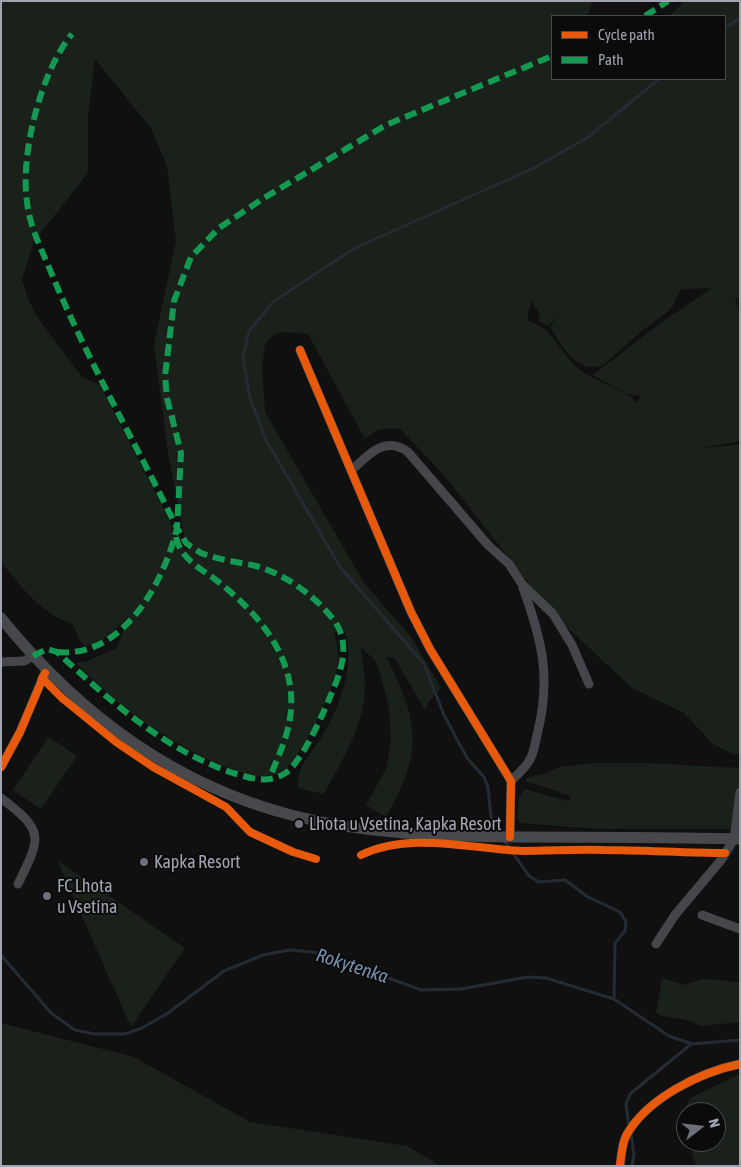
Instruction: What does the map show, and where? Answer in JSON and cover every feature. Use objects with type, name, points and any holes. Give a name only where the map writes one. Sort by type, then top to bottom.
[{"type":"main road","points":[[1,618],[46,670],[100,719],[149,754],[189,777],[241,798],[291,815],[355,828],[443,836],[737,839]]},
{"type":"street","points":[[300,350],[411,612],[430,650],[511,781],[509,837]]},
{"type":"street","points":[[351,471],[379,447],[393,444],[408,452],[488,545],[509,564],[522,584],[559,622],[572,645],[589,684]]},
{"type":"street","points":[[511,781],[529,761],[534,751],[544,705],[544,669],[541,642],[522,584]]},
{"type":"street","points":[[1,662],[24,661],[33,656]]},
{"type":"street","points":[[1,766],[20,732],[46,670]]},
{"type":"street","points":[[656,944],[675,915],[737,839],[740,792]]},
{"type":"street","points":[[1,798],[29,820],[35,831],[32,853],[18,884]]},
{"type":"street","points":[[702,916],[740,929]]},
{"type":"street","points":[[620,1166],[625,1136],[662,1097],[687,1083],[740,1064]]},
{"type":"shaded area","points":[[1,1],[593,1],[587,15],[551,15],[551,80],[726,80],[726,15],[671,15],[684,1],[740,1],[740,300],[737,297],[735,302],[740,310],[740,441],[699,449],[740,444],[740,753],[734,755],[712,743],[684,713],[632,688],[553,614],[443,474],[400,429],[381,429],[365,439],[308,334],[286,332],[275,334],[265,344],[262,367],[265,412],[364,583],[411,637],[441,688],[428,702],[425,710],[395,659],[386,657],[406,700],[413,737],[406,774],[386,817],[366,805],[386,769],[391,742],[389,707],[375,660],[361,648],[365,678],[362,712],[346,754],[324,794],[298,788],[298,779],[302,766],[328,726],[344,686],[348,658],[345,632],[334,632],[338,658],[329,695],[294,760],[279,773],[264,776],[246,774],[205,758],[147,724],[119,703],[75,663],[87,661],[117,648],[129,616],[105,638],[86,646],[80,641],[73,624],[51,614],[25,590],[1,562]],"holes":[[[95,59],[151,128],[167,166],[176,241],[154,344],[168,454],[188,553],[174,537],[170,521],[100,385],[82,377],[38,318],[27,297],[22,279],[34,241],[88,173],[88,116]],[[712,288],[662,322],[593,375],[627,394],[641,396],[637,403],[627,395],[580,370],[544,329],[527,321],[531,301],[540,314],[538,320],[548,326],[559,314],[550,326],[559,342],[578,362],[594,367],[603,365],[643,330],[670,310],[681,289]]]},
{"type":"shaded area","points":[[49,737],[77,756],[41,809],[13,790]]},
{"type":"shaded area","points":[[592,763],[645,763],[740,768],[740,782],[730,829],[596,829],[521,823],[517,819],[519,797],[525,789],[567,801],[571,799],[569,795],[525,781],[529,777],[544,774],[560,767]]},
{"type":"shaded area","points":[[57,860],[185,948],[131,1027]]},
{"type":"shaded area","points":[[662,978],[684,985],[703,979],[740,982],[740,1022],[700,1026],[689,1021],[656,1013]]},
{"type":"shaded area","points":[[1,1023],[134,1057],[250,1122],[407,1146],[440,1166],[1,1166]]},
{"type":"shaded area","points":[[740,1074],[740,1166],[696,1166],[692,1152],[726,1152],[726,1102],[688,1102],[690,1098]]},
{"type":"waterway","points":[[726,27],[740,18]]},
{"type":"waterway","points":[[500,834],[491,817],[488,787],[484,777],[467,758],[444,715],[424,664],[340,567],[266,440],[250,398],[243,357],[249,331],[274,301],[355,248],[534,168],[587,138],[658,80]]},
{"type":"waterway","points":[[504,840],[529,876],[539,882],[565,880],[588,897],[620,912],[626,922],[625,931],[615,943],[614,999]]},
{"type":"waterway","name":"Rokytenka","points":[[1,955],[51,1013],[75,1030],[94,1034],[125,1034],[142,1028],[168,1013],[224,971],[263,955],[290,950],[320,953],[421,990],[461,989],[528,977],[546,978],[614,999],[669,1036],[692,1044],[740,1040]]},
{"type":"waterway","points":[[629,1126],[626,1104],[630,1094],[691,1044]]},
{"type":"waterway","points":[[631,1134],[634,1155],[632,1166]]},
{"type":"marked path","points":[[647,15],[668,1]]},
{"type":"marked path","points":[[57,652],[80,651],[101,643],[120,630],[136,613],[162,572],[177,528],[82,341],[37,240],[31,222],[26,183],[27,161],[35,114],[51,69],[72,34]]},
{"type":"marked path","points":[[33,656],[47,649],[57,652],[139,722],[184,751],[208,763],[233,773],[258,779],[278,777],[291,769],[310,739],[334,687],[343,658],[342,638],[339,628],[326,610],[299,587],[278,574],[256,566],[201,553],[186,543],[177,528],[181,453],[167,398],[165,376],[174,301],[191,257],[219,228],[264,198],[386,125],[551,56]]},
{"type":"marked path","points":[[176,537],[186,557],[246,606],[259,621],[280,653],[287,671],[291,690],[290,719],[283,746],[269,779]]},
{"type":"cycle path","points":[[300,350],[411,612],[430,649],[511,781],[510,837]]},
{"type":"cycle path","points":[[1,767],[20,732],[45,673]]},
{"type":"cycle path","points":[[42,678],[62,698],[116,742],[153,767],[226,807],[250,832],[293,852],[316,859]]},
{"type":"cycle path","points":[[361,855],[380,848],[420,843],[441,843],[523,851],[593,850],[725,853]]},
{"type":"cycle path","points":[[620,1166],[626,1136],[647,1110],[676,1089],[708,1073],[740,1064]]},
{"type":"place","name":"Lhota u Vsetína, Kapka Resort","points":[[299,824]]},
{"type":"place","name":"Kapka Resort","points":[[144,862]]},
{"type":"place","name":"FC Lhota u Vsetína","points":[[47,896]]}]
